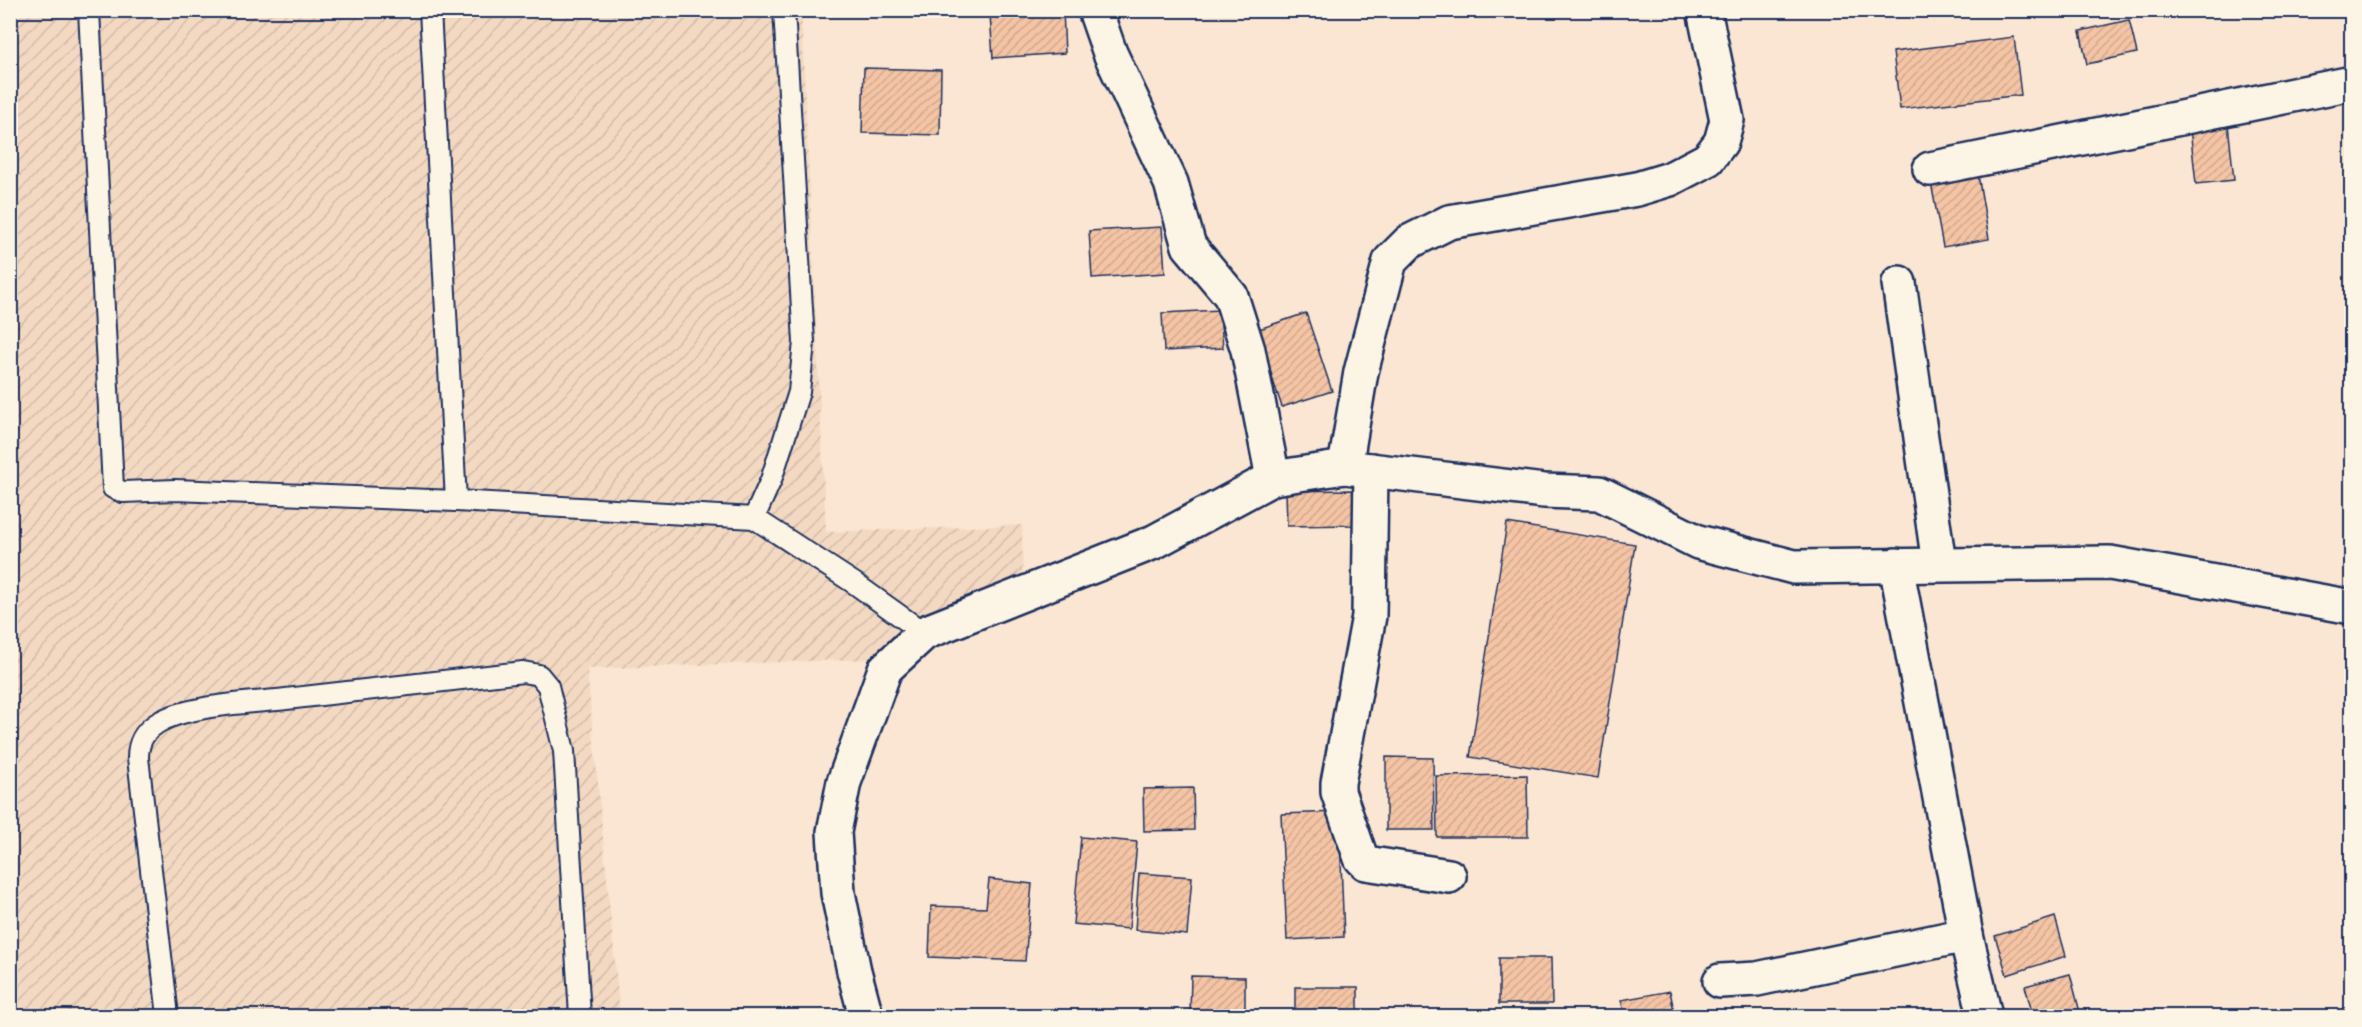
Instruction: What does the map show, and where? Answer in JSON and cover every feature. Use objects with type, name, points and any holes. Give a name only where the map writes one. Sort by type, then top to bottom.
[{"type":"street","points":[[1095,10],[1110,54],[1171,183],[1182,231],[1189,246],[1231,296],[1248,350],[1273,478]]},
{"type":"street","points":[[1449,876],[1366,863],[1361,858],[1338,792],[1369,616],[1358,469],[1361,372],[1390,261],[1409,242],[1449,222],[1637,189],[1670,179],[1708,159],[1721,142],[1727,120],[1704,10]]},
{"type":"street","points":[[1930,170],[2352,83]]},
{"type":"street","points":[[1899,284],[1939,564]]},
{"type":"street","points":[[866,1017],[838,893],[834,832],[837,808],[870,706],[885,669],[924,633],[1154,542],[1273,478],[1358,469],[1544,491],[1599,493],[1698,542],[1794,567],[2110,562],[2352,607]]},
{"type":"street","points":[[1896,565],[1966,935],[1984,1017]]},
{"type":"street","points":[[1720,981],[1757,979],[1966,935]]},
{"type":"lane","points":[[89,10],[113,488],[123,492],[175,490],[456,501],[754,518],[854,583],[924,633]]},
{"type":"lane","points":[[430,10],[456,501]]},
{"type":"lane","points":[[754,518],[771,480],[799,392],[804,342],[784,10]]},
{"type":"lane","points":[[168,1017],[138,758],[138,746],[143,736],[156,724],[181,713],[236,704],[523,672],[539,675],[548,686],[564,751],[580,1017]]},
{"type":"shaded area","points":[[10,11],[801,11],[826,532],[1022,525],[1023,601],[872,659],[587,669],[620,1016],[11,1016]]},
{"type":"building","points":[[1063,10],[1065,53],[993,58],[990,14]]},
{"type":"building","points":[[2129,20],[2137,53],[2087,64],[2080,31]]},
{"type":"building","points":[[2014,37],[2021,95],[1900,109],[1893,52]]},
{"type":"building","points":[[864,68],[941,70],[940,135],[862,133]]},
{"type":"building","points":[[2228,124],[2234,180],[2196,184],[2190,128]]},
{"type":"building","points":[[1977,169],[1989,239],[1943,247],[1930,177]]},
{"type":"building","points":[[1162,227],[1165,273],[1092,278],[1089,231]]},
{"type":"building","points":[[1220,310],[1223,348],[1164,351],[1162,313]]},
{"type":"building","points":[[1306,313],[1332,391],[1282,407],[1256,330]]},
{"type":"building","points":[[1354,490],[1355,525],[1287,526],[1286,491]]},
{"type":"building","points":[[1507,523],[1635,544],[1598,778],[1470,757]]},
{"type":"building","points":[[1386,757],[1433,758],[1434,830],[1386,830]]},
{"type":"building","points":[[1527,775],[1528,837],[1437,837],[1436,776]]},
{"type":"building","points":[[1193,788],[1194,830],[1144,831],[1143,789]]},
{"type":"building","points":[[1339,812],[1344,937],[1287,940],[1281,814]]},
{"type":"building","points":[[1081,837],[1137,842],[1129,929],[1073,924]]},
{"type":"building","points":[[1139,873],[1192,877],[1187,935],[1135,930]]},
{"type":"building","points":[[989,879],[1032,884],[1025,961],[929,957],[931,906],[986,908]]},
{"type":"building","points":[[2055,917],[2066,956],[2007,975],[1995,936]]},
{"type":"building","points":[[1499,958],[1551,958],[1552,1004],[1499,1004]]},
{"type":"building","points":[[2070,974],[2081,1016],[2033,1016],[2025,986]]},
{"type":"building","points":[[1191,976],[1245,977],[1245,1016],[1190,1016]]},
{"type":"building","points":[[1295,987],[1358,987],[1358,1016],[1295,1016]]},
{"type":"building","points":[[1670,991],[1675,1016],[1625,1016],[1621,1000]]}]
